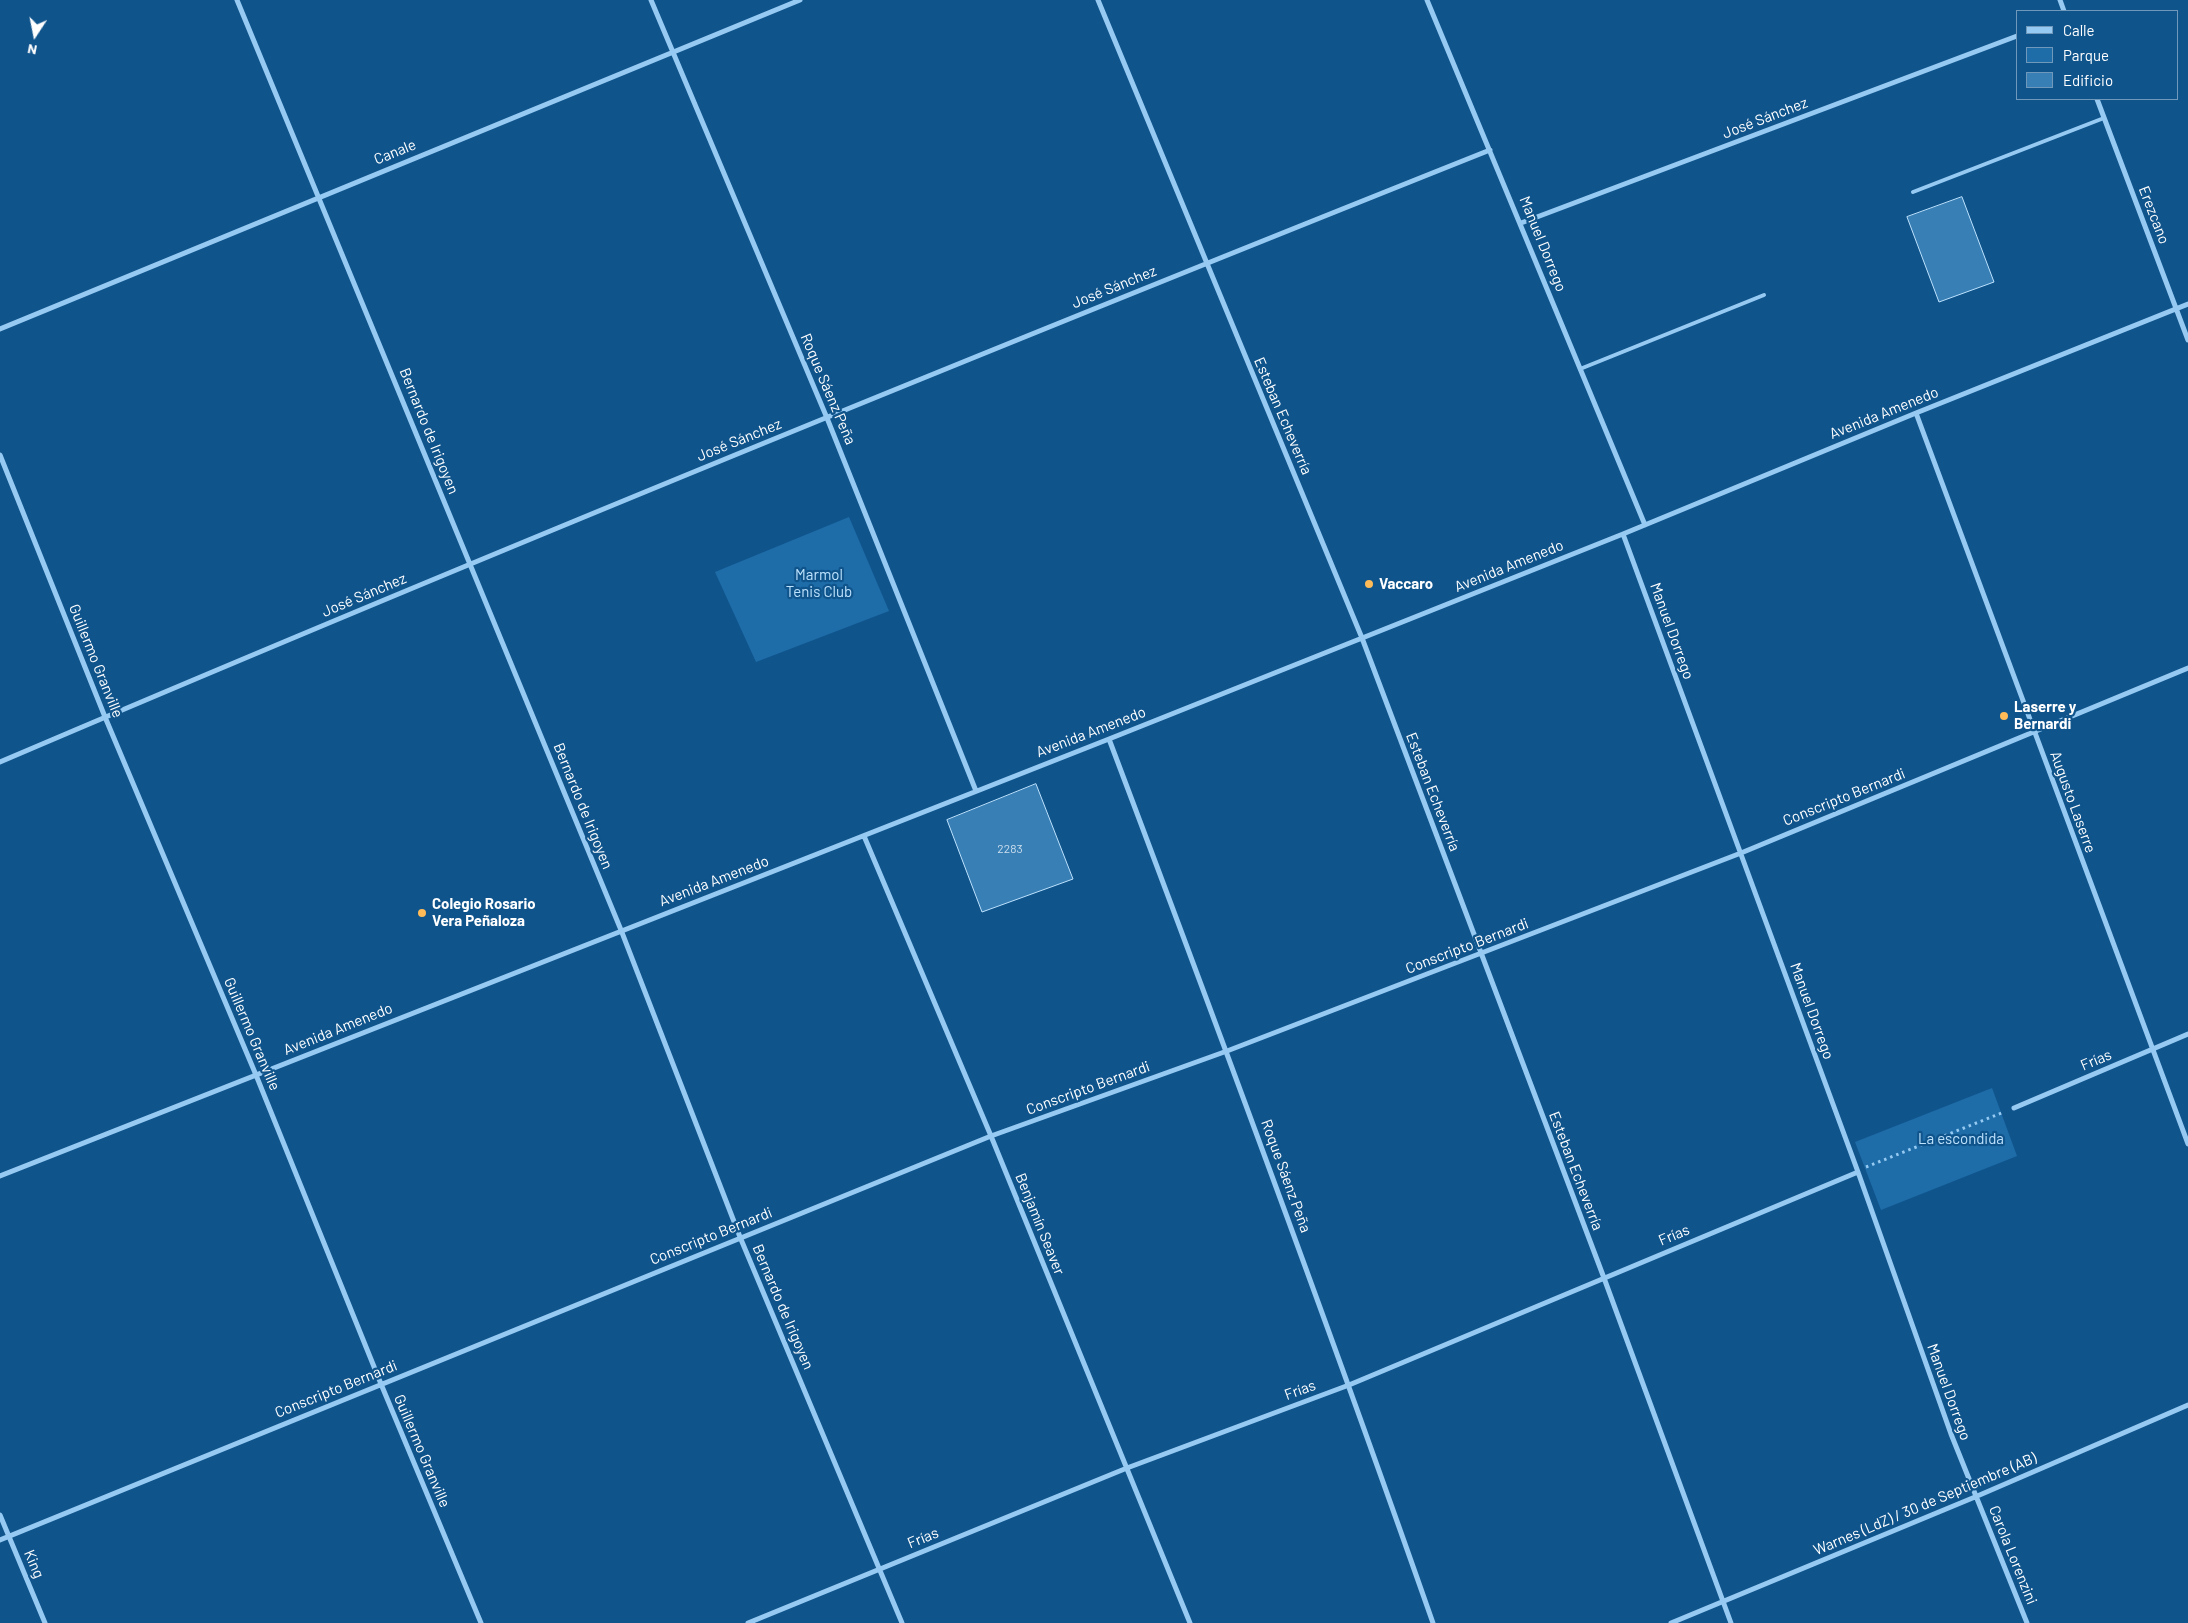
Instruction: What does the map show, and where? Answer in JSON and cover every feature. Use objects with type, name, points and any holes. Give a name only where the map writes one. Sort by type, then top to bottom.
[{"type":"street","name":"Bernardo de Irigoyen","points":[[237,0],[621,930],[740,1238],[902,1623]]},
{"type":"street","name":"Roque Sáenz Peña","points":[[651,0],[672,54],[827,418],[976,790]]},
{"type":"street","name":"Canale","points":[[0,329],[800,0]]},
{"type":"street","name":"Esteban Echeverría","points":[[1098,0],[1362,638],[1604,1278],[1731,1623]]},
{"type":"street","name":"Manuel Dorrego","points":[[1427,0],[1521,222],[1645,525]]},
{"type":"street","name":"José Sánchez","points":[[1521,222],[2016,36]]},
{"type":"street","name":"Erezcano","points":[[2097,100],[2188,340]]},
{"type":"street","name":"José Sánchez","points":[[0,762],[470,564],[1206,263],[1490,150]]},
{"type":"street","name":"Avenida Amenedo","points":[[0,1176],[1109,739],[1623,534],[1916,413],[2188,304]]},
{"type":"street","name":"Augusto Laserre","points":[[1916,413],[2151,1049],[2188,1144]]},
{"type":"street","name":"Guillermo Granville","points":[[0,455],[104,717],[256,1075],[381,1384],[481,1623]]},
{"type":"street","name":"Manuel Dorrego","points":[[1623,534],[1858,1172],[1975,1497]]},
{"type":"street","name":"Conscripto Bernardi","points":[[0,1540],[991,1136],[1227,1051],[1741,853],[2188,668]]},
{"type":"street","name":"Roque Sáenz Peña","points":[[1109,739],[1227,1051],[1349,1385],[1433,1623]]},
{"type":"street","name":"Benjamín Seaver","points":[[864,836],[991,1136],[1190,1623]]},
{"type":"street","name":"Frías","points":[[2014,1108],[2188,1034]]},
{"type":"street","name":"Frías","points":[[748,1623],[1127,1468],[1349,1385],[1858,1172]]},
{"type":"street","name":"Warnes (LdZ) / 30 de Septiembre (AB)","points":[[1671,1623],[1975,1497],[2188,1404]]},
{"type":"street","name":"Carola Lorenzini","points":[[1975,1497],[2027,1623]]},
{"type":"street","name":"King","points":[[0,1515],[45,1623]]},
{"type":"lane","points":[[1913,192],[2104,118]]},
{"type":"lane","points":[[1580,369],[1764,296]]},
{"type":"path","points":[[1858,1172],[2014,1108]]},
{"type":"green space","name":"Marmol Tenis Club","points":[[849,517],[889,611],[756,662],[715,572]]},
{"type":"green space","name":"La escondida","points":[[1992,1088],[2017,1156],[1881,1210],[1855,1142]]},
{"type":"building","points":[[1962,197],[1994,282],[1939,302],[1907,217]]},
{"type":"building","points":[[1036,784],[1073,879],[982,912],[947,820]]},
{"type":"place","name":"Vaccaro","points":[[1369,584]]},
{"type":"place","name":"Laserre y Bernardi","points":[[2004,716]]},
{"type":"place","name":"Colegio Rosario Vera Peñaloza","points":[[422,913]]}]
